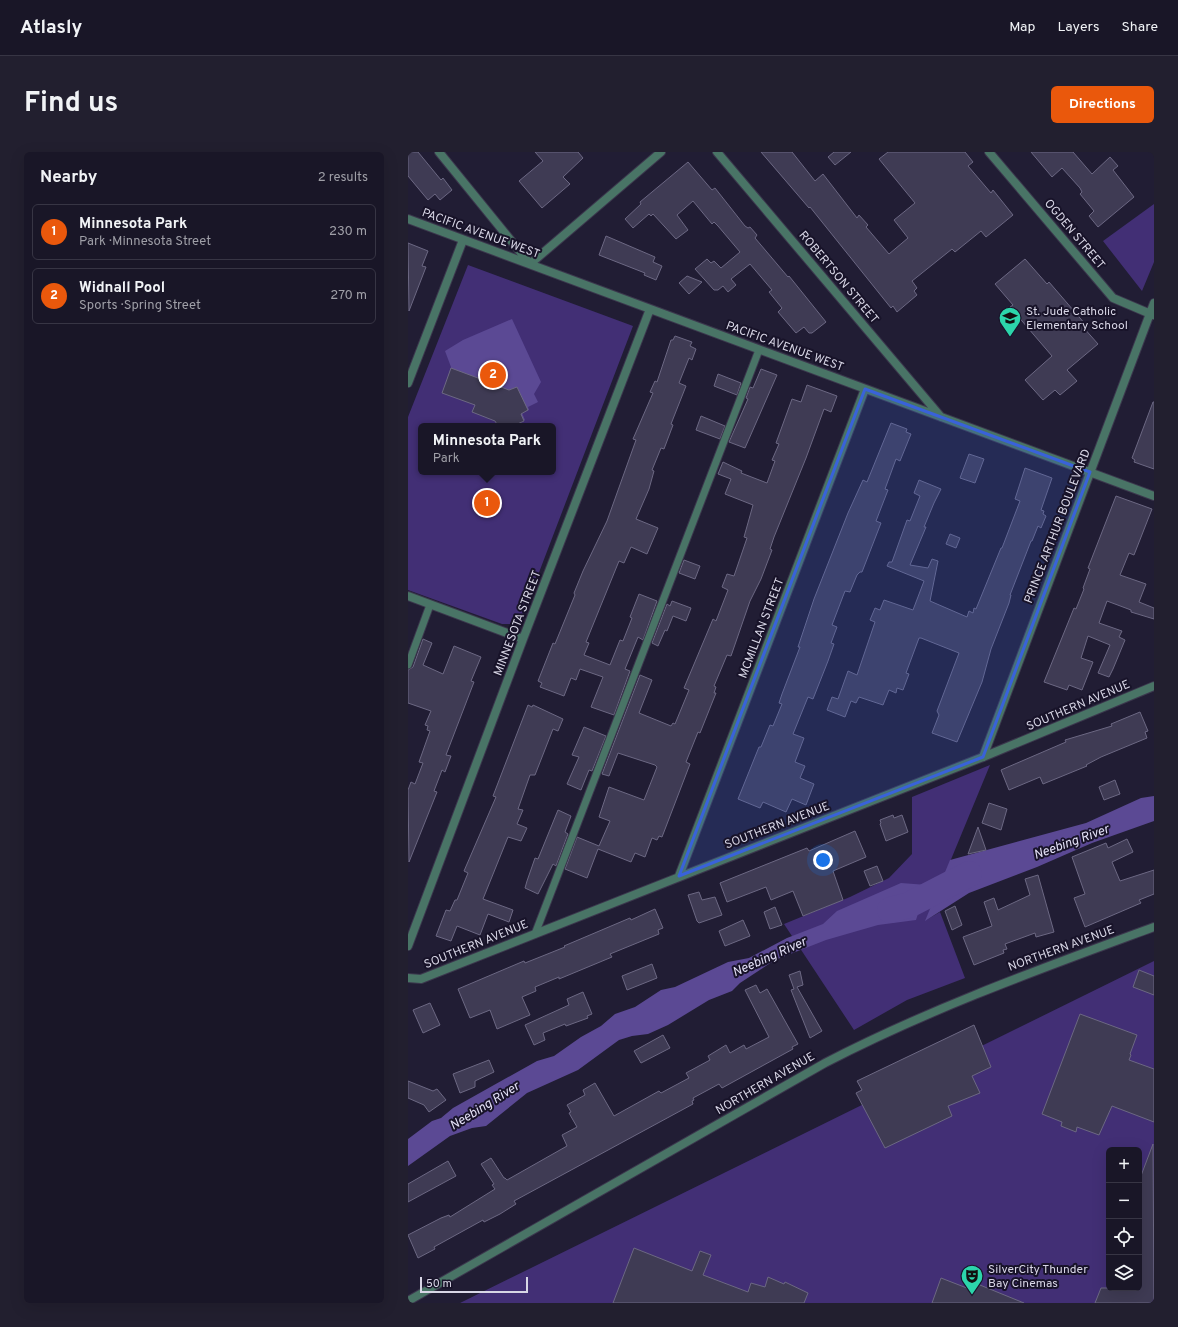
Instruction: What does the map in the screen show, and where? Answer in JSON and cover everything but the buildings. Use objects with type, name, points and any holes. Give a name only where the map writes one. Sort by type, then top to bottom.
[{"type":"street","points":[[439,152],[530,264],[661,152]]},
{"type":"street","name":"ROBERTSON STREET","points":[[717,152],[942,418]]},
{"type":"street","name":"OGDEN STREET","points":[[989,152],[1113,298],[1152,315]]},
{"type":"street","name":"PACIFIC AVENUE WEST","points":[[408,219],[1154,496]]},
{"type":"street","points":[[408,383],[463,240]]},
{"type":"street","name":"PRINCE ARTHUR BOULEVARD","points":[[983,757],[1090,472],[1152,315],[1154,303]]},
{"type":"street","name":"MINNESOTA STREET","points":[[408,946],[523,639],[650,309]]},
{"type":"street","name":"MCMILLAN STREET","points":[[679,876],[865,389]]},
{"type":"street","points":[[408,596],[523,639]]},
{"type":"street","name":"SOUTHERN AVENUE","points":[[408,978],[421,979],[983,757],[1154,686]]},
{"type":"street","name":"NORTHERN AVENUE","points":[[408,1301],[825,1063],[875,1037],[983,990],[1154,927]]},
{"type":"lane","points":[[535,934],[759,350]]},
{"type":"lane","points":[[408,664],[430,605]]},
{"type":"highlighted area","points":[[865,389],[1090,472],[983,757],[679,876]]},
{"type":"shaded area","points":[[1154,204],[1154,262],[1142,291],[1103,241]]},
{"type":"shaded area","points":[[468,265],[633,326],[522,617],[514,624],[502,624],[408,590],[408,417]]},
{"type":"shaded area","points":[[990,765],[926,920],[940,912],[965,978],[907,1000],[854,1030],[784,924],[850,897],[889,878],[912,854],[912,797]]},
{"type":"shaded area","points":[[1154,961],[1154,1303],[460,1303]]},
{"type":"water","points":[[512,319],[541,382],[534,394],[538,402],[528,407],[529,410],[522,413],[525,420],[518,423],[504,423],[496,420],[475,405],[443,392],[451,367],[445,351],[463,340]]},
{"type":"water","points":[[1154,796],[1154,821],[1092,843],[1037,867],[969,893],[925,921],[950,860],[1086,823],[1141,798]]},
{"type":"water","points":[[901,883],[927,885],[916,920],[878,925],[826,940],[775,960],[740,983],[732,991],[709,1000],[668,1025],[648,1034],[632,1036],[619,1040],[578,1070],[527,1093],[486,1126],[472,1128],[450,1136],[408,1166],[408,1139],[432,1121],[441,1118],[453,1108],[537,1061],[554,1056],[581,1037],[601,1026],[615,1014],[635,1007],[661,990],[675,987],[728,962],[749,958],[787,938],[823,924],[837,911]]},
{"type":"waterway","name":"Neebing River","points":[[890,910],[909,905],[969,874]]},
{"type":"place","name":"St. Jude Catholic Elementary School","points":[[1010,338]]},
{"type":"place","name":"Widnall Pool","points":[[493,375]]},
{"type":"place","name":"Minnesota Park","points":[[487,503]]},
{"type":"place","name":"SilverCity Thunder Bay Cinemas","points":[[972,1296]]}]
